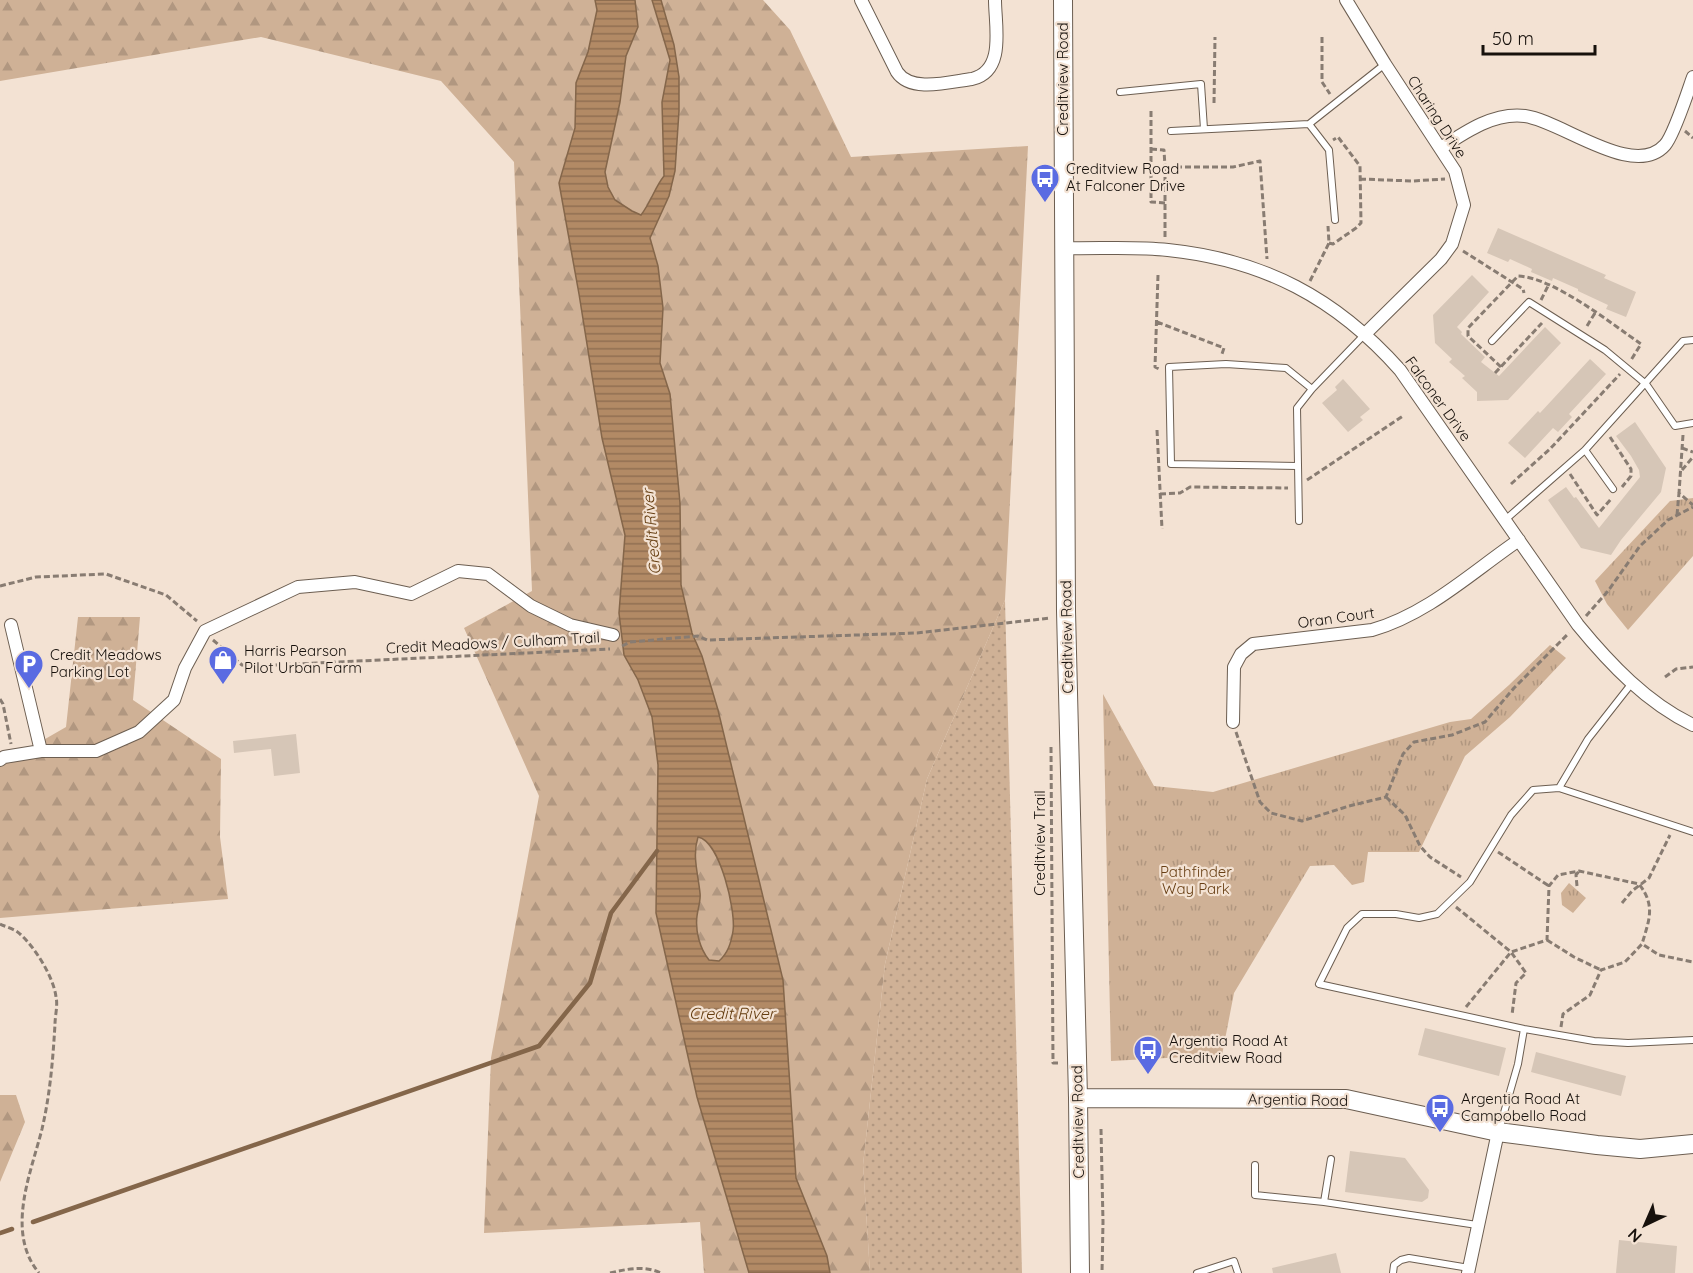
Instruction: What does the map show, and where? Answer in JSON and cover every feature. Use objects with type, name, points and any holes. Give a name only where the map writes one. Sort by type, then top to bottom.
[{"type":"main road","name":"Creditview Road","points":[[1063,0],[1066,611],[1080,1273]]},
{"type":"main road","name":"Argentia Road","points":[[1078,1098],[1346,1099],[1498,1132],[1640,1149],[1693,1144]]},
{"type":"street","points":[[861,0],[902,80],[916,85],[972,79],[988,71],[995,58],[995,0]]},
{"type":"street","name":"Charing Drive","points":[[1346,0],[1455,171],[1464,205],[1452,244],[1441,259],[1365,334]]},
{"type":"street","points":[[1441,148],[1476,125],[1523,116],[1546,122],[1619,153],[1638,156],[1654,153],[1666,144],[1693,77]]},
{"type":"street","name":"Falconer Drive","points":[[1063,248],[1165,249],[1197,253],[1240,263],[1268,273],[1333,308],[1382,350],[1412,386],[1578,625],[1597,648],[1657,703],[1693,725]]},
{"type":"street","name":"Oran Court","points":[[1233,722],[1234,667],[1241,654],[1253,644],[1372,630],[1390,625],[1420,611],[1519,540]]},
{"type":"street","points":[[0,760],[4,757],[40,750],[96,750],[139,732],[174,700],[185,668],[205,631],[298,587],[355,582],[411,594],[458,571],[488,574],[531,606],[570,625],[613,635]]},
{"type":"street","points":[[11,625],[40,750]]},
{"type":"street","points":[[1468,1271],[1498,1132]]},
{"type":"lane","points":[[1171,131],[1309,124],[1385,64]]},
{"type":"lane","points":[[1120,92],[1201,84],[1204,129]]},
{"type":"lane","points":[[1309,124],[1329,150],[1335,220]]},
{"type":"lane","points":[[1492,341],[1529,302],[1605,350],[1646,384],[1675,426],[1693,423]]},
{"type":"lane","points":[[1299,521],[1298,408],[1312,389],[1365,334]]},
{"type":"lane","points":[[1505,520],[1585,450],[1683,341],[1693,340]]},
{"type":"lane","points":[[1297,466],[1171,464],[1169,367],[1219,364],[1286,368],[1312,389]]},
{"type":"lane","points":[[1585,450],[1613,489]]},
{"type":"lane","points":[[1559,788],[1588,739],[1632,682]]},
{"type":"lane","points":[[1693,832],[1559,788],[1533,790],[1511,815],[1470,882],[1437,914],[1419,918],[1396,914],[1362,914],[1347,928],[1319,984],[1524,1029],[1594,1041],[1628,1043],[1693,1040]]},
{"type":"lane","points":[[1498,1132],[1518,1064],[1524,1029]]},
{"type":"lane","points":[[1324,1202],[1331,1159]]},
{"type":"lane","points":[[1255,1165],[1255,1195],[1324,1202],[1477,1225]]},
{"type":"lane","points":[[1393,1273],[1394,1265],[1409,1258],[1468,1271]]},
{"type":"lane","points":[[1197,1273],[1234,1261],[1238,1273]]},
{"type":"path","points":[[1214,129],[1215,37]]},
{"type":"path","points":[[1322,37],[1322,82],[1337,102]]},
{"type":"path","points":[[1150,111],[1151,202],[1165,203]]},
{"type":"path","points":[[1151,149],[1164,150],[1165,249]]},
{"type":"path","points":[[1165,167],[1233,167],[1260,161],[1268,273]]},
{"type":"path","points":[[1360,179],[1412,181],[1457,178]]},
{"type":"path","points":[[1452,244],[1522,289],[1529,302]]},
{"type":"path","points":[[1158,275],[1155,367],[1169,373]]},
{"type":"path","points":[[1581,335],[1595,313]]},
{"type":"path","points":[[1495,373],[1549,315]]},
{"type":"path","points":[[1157,322],[1224,348],[1219,364]]},
{"type":"path","points":[[1511,484],[1550,449],[1626,368]]},
{"type":"path","points":[[1160,494],[1180,493],[1190,487],[1286,488],[1298,486],[1403,416]]},
{"type":"path","points":[[1677,515],[1684,424]]},
{"type":"path","points":[[1156,430],[1162,529]]},
{"type":"path","points":[[1682,448],[1693,452]]},
{"type":"path","points":[[1681,471],[1693,457]]},
{"type":"path","points":[[1386,797],[1403,754],[1414,742],[1452,735],[1485,722],[1514,688],[1578,625],[1608,591],[1640,546],[1668,520],[1693,506],[1679,494]]},
{"type":"path","name":"Credit Meadows / Culham Trail","points":[[0,586],[36,577],[106,574],[166,595],[222,650],[242,665],[254,666],[617,649],[630,642],[698,636],[706,640],[917,633],[1051,618]]},
{"type":"path","points":[[1665,677],[1676,669],[1693,667]]},
{"type":"path","points":[[0,699],[13,755]]},
{"type":"path","points":[[1233,722],[1260,802],[1271,813],[1302,820],[1386,797]]},
{"type":"path","name":"Creditview Trail","points":[[1051,747],[1053,1063],[1058,1063]]},
{"type":"path","points":[[1386,797],[1405,815],[1425,852],[1470,882]]},
{"type":"path","points":[[1622,903],[1639,884],[1649,878],[1674,826]]},
{"type":"path","points":[[1491,846],[1549,886]]},
{"type":"path","points":[[1577,886],[1578,871]]},
{"type":"path","points":[[1578,871],[1639,884],[1648,896],[1651,913],[1642,944],[1625,962],[1601,970],[1547,940],[1549,886],[1558,875],[1578,871]]},
{"type":"path","points":[[1450,902],[1511,952],[1526,973],[1516,983],[1510,1026]]},
{"type":"path","points":[[0,924],[20,933],[31,947],[47,970],[56,997],[53,1057],[43,1126],[24,1199],[22,1224],[25,1249],[39,1273]]},
{"type":"path","points":[[1460,1015],[1511,952],[1547,940]]},
{"type":"path","points":[[1642,944],[1659,955],[1693,962]]},
{"type":"path","points":[[1560,1034],[1563,1014],[1590,995],[1601,970]]},
{"type":"path","points":[[1101,1129],[1102,1273]]},
{"type":"path","points":[[610,1273],[634,1267],[652,1269],[661,1273]]},
{"type":"green space","points":[[0,0],[763,0],[790,30],[851,157],[1028,146],[1005,600],[927,779],[885,964],[863,1165],[870,1273],[704,1273],[700,1222],[484,1233],[491,1058],[539,796],[464,628],[532,591],[514,162],[441,81],[261,37],[0,81]]},
{"type":"green space","points":[[1693,498],[1693,556],[1628,630],[1607,604],[1595,581],[1670,501]]},
{"type":"green space","points":[[1005,600],[1022,1273],[870,1273],[863,1165],[885,964],[927,779]]},
{"type":"green space","points":[[78,617],[140,617],[133,700],[221,759],[220,837],[228,899],[0,918],[0,765],[66,727]]},
{"type":"green space","name":"Pathfinder Way Park","points":[[1550,645],[1566,658],[1510,717],[1465,756],[1419,852],[1368,852],[1364,882],[1352,885],[1334,865],[1310,866],[1234,993],[1222,1055],[1111,1061],[1103,694],[1154,786],[1213,792],[1450,722],[1471,719]]},
{"type":"green space","points":[[1569,883],[1586,898],[1573,913],[1562,905],[1561,893]]},
{"type":"green space","points":[[0,1095],[16,1095],[25,1122],[0,1182]]},
{"type":"water","name":"Credit River","points":[[595,0],[635,0],[638,27],[626,56],[620,102],[605,172],[608,187],[615,200],[641,215],[664,176],[662,102],[670,60],[652,0],[661,0],[674,45],[679,77],[675,171],[669,196],[650,238],[658,266],[663,308],[660,363],[670,394],[680,503],[681,585],[692,633],[702,656],[718,710],[783,980],[796,1178],[827,1256],[830,1273],[749,1273],[697,1097],[656,913],[658,765],[652,717],[638,680],[624,655],[619,613],[625,535],[602,438],[559,183],[575,128],[576,83],[588,52],[597,10]],"holes":[[[698,837],[706,841],[720,863],[732,908],[731,940],[727,951],[719,961],[709,960],[706,956],[697,928],[700,896],[696,844]]]},
{"type":"building","points":[[1498,228],[1606,275],[1604,278],[1636,292],[1626,317],[1606,309],[1608,305],[1578,289],[1553,278],[1552,281],[1531,272],[1532,269],[1510,259],[1508,262],[1487,253]]},
{"type":"building","points":[[1472,275],[1489,292],[1457,327],[1462,332],[1461,334],[1485,357],[1481,362],[1499,376],[1545,327],[1561,343],[1508,400],[1477,401],[1477,392],[1462,378],[1465,376],[1449,362],[1452,359],[1435,343],[1433,315]]},
{"type":"building","points":[[1590,359],[1606,374],[1569,414],[1572,417],[1558,432],[1553,428],[1525,458],[1508,443],[1538,411],[1540,413]]},
{"type":"building","points":[[1343,379],[1370,409],[1360,417],[1363,420],[1348,432],[1322,403],[1337,390],[1335,387]]},
{"type":"building","points":[[1635,422],[1666,468],[1661,492],[1611,555],[1581,548],[1548,500],[1566,487],[1599,528],[1640,477],[1639,470],[1631,456],[1616,436]]},
{"type":"building","points":[[296,734],[300,773],[274,776],[271,749],[234,753],[233,741]]},
{"type":"building","points":[[1425,1028],[1506,1048],[1499,1076],[1418,1055]]},
{"type":"building","points":[[1536,1052],[1626,1076],[1621,1096],[1531,1072]]},
{"type":"building","points":[[1350,1151],[1405,1158],[1429,1190],[1428,1198],[1422,1202],[1345,1192]]},
{"type":"building","points":[[1619,1240],[1677,1246],[1675,1273],[1616,1273]]},
{"type":"building","points":[[1336,1253],[1341,1273],[1273,1273],[1272,1268]]},
{"type":"waterway","points":[[33,1222],[539,1046],[590,983],[611,913],[657,851]]},
{"type":"waterway","points":[[0,1233],[12,1229]]},
{"type":"place","name":"Creditview Road At Falconer Drive","points":[[1045,204]]},
{"type":"place","name":"Harris Pearson Pilot Urban Farm","points":[[223,686]]},
{"type":"place","name":"Credit Meadows Parking Lot","points":[[29,690]]},
{"type":"place","name":"Argentia Road At Creditview Road","points":[[1148,1076]]},
{"type":"place","name":"Argentia Road At Campobello Road","points":[[1440,1134]]}]
